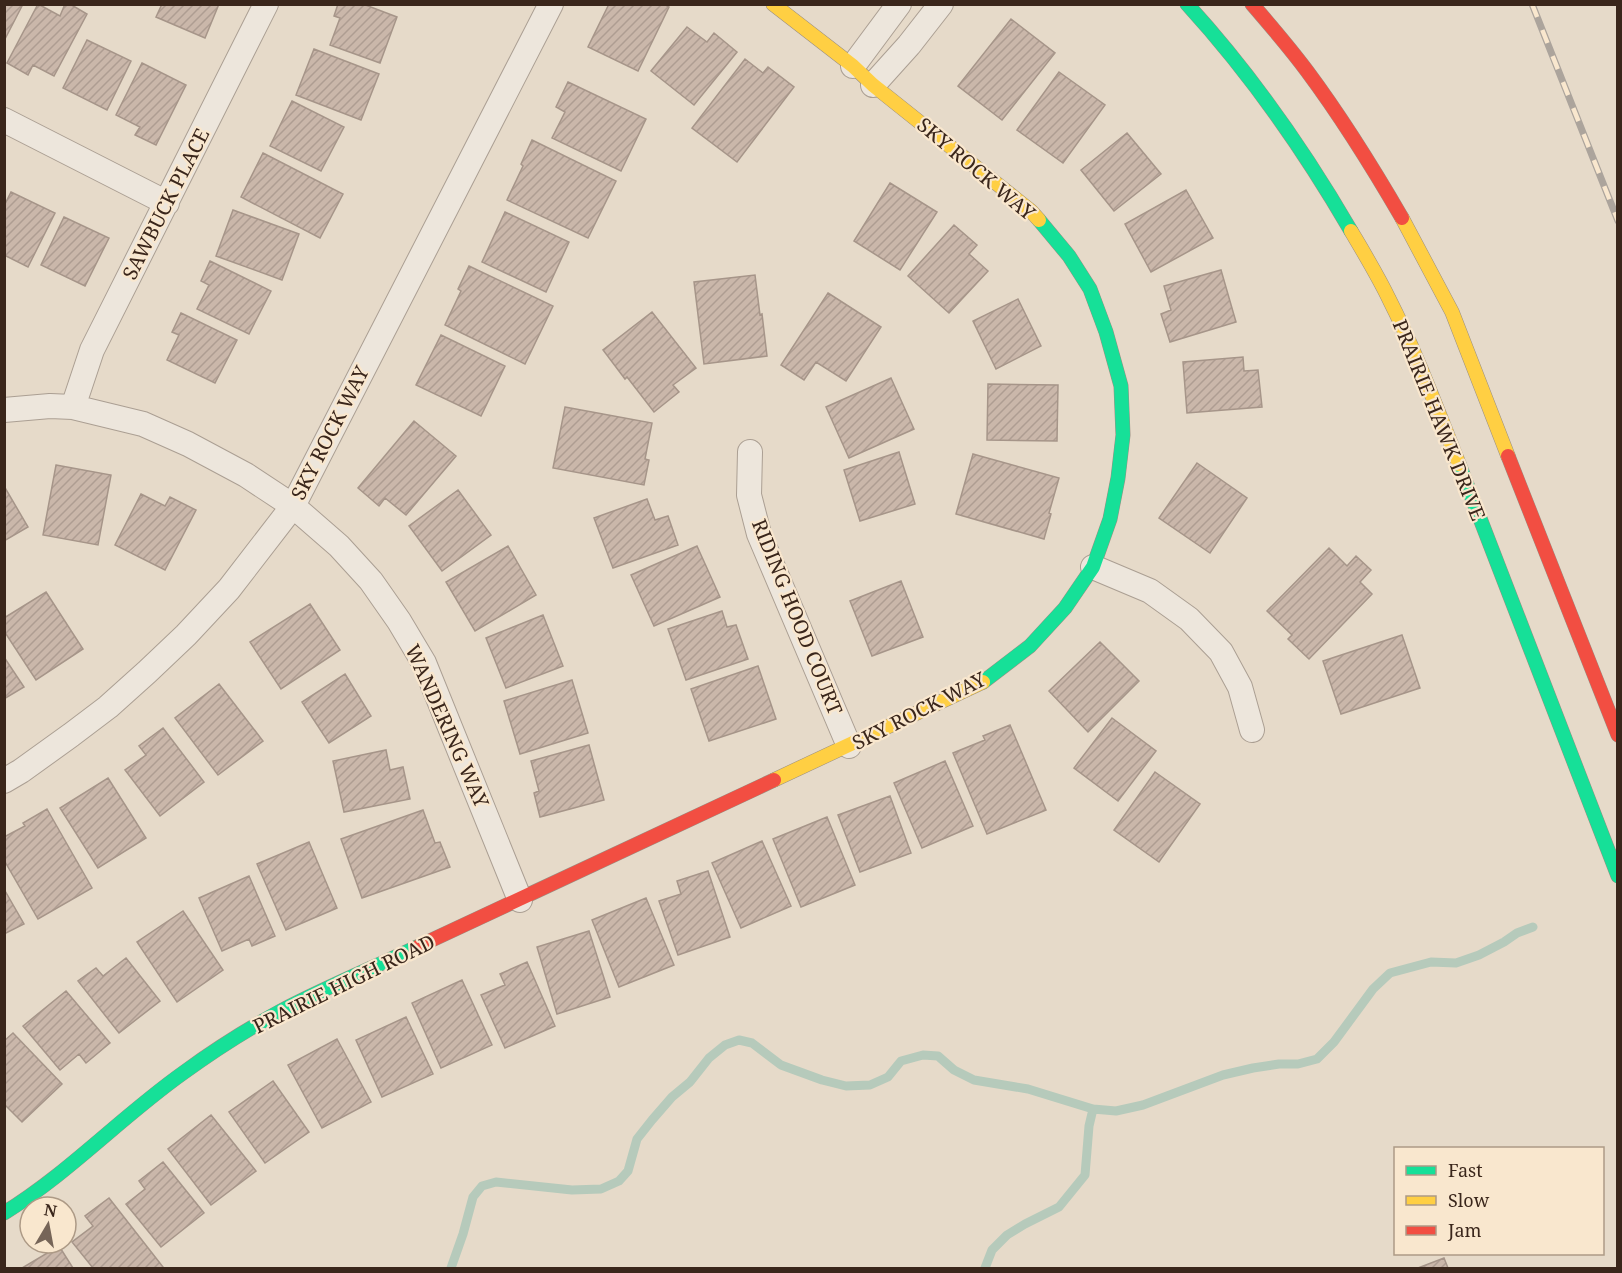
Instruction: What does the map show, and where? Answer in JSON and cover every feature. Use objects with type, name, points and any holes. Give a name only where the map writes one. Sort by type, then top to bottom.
[{"type":"street","name":"SAWBUCK PLACE","points":[[73,407],[92,350],[266,4]]},
{"type":"street","name":"SKY ROCK WAY","points":[[4,781],[108,707],[186,635],[229,588],[293,506],[551,4]]},
{"type":"street","name":"SKY ROCK WAY","points":[[520,900],[980,684],[1030,646],[1065,608],[1093,567],[1110,519],[1123,435],[1121,386],[1106,332],[1090,289],[1070,256],[1031,211],[774,4]]},
{"type":"street","points":[[853,66],[899,4]]},
{"type":"street","points":[[873,85],[909,45],[941,4]]},
{"type":"street","name":"PRAIRIE HAWK DRIVE","points":[[1187,4],[1251,80],[1312,165],[1364,252],[1396,312],[1429,388],[1617,876]]},
{"type":"street","points":[[1252,4],[1315,81],[1349,131],[1378,177],[1448,303],[1617,735]]},
{"type":"street","points":[[4,120],[167,203]]},
{"type":"street","name":"WANDERING WAY","points":[[4,410],[50,406],[73,407],[143,424],[188,444],[246,475],[293,506],[339,546],[371,581],[399,621],[424,663],[520,900]]},
{"type":"street","name":"RIDING HOOD COURT","points":[[750,452],[749,495],[759,534],[849,746]]},
{"type":"street","points":[[1093,567],[1150,591],[1190,619],[1221,652],[1240,687],[1252,730]]},
{"type":"street","name":"PRAIRIE HIGH ROAD","points":[[4,1213],[60,1175],[153,1096],[233,1040],[279,1012],[520,900]]},
{"type":"building","points":[[4,4],[23,4],[4,41]]},
{"type":"building","points":[[38,4],[60,16],[65,4],[70,4],[87,14],[54,76],[33,65],[28,75],[7,63]]},
{"type":"building","points":[[162,4],[219,4],[205,38],[156,17]]},
{"type":"building","points":[[338,4],[363,4],[397,17],[380,63],[330,45],[340,18],[334,16]]},
{"type":"building","points":[[609,4],[664,4],[669,7],[638,71],[588,47]]},
{"type":"building","points":[[1011,19],[1055,53],[1002,120],[958,86]]},
{"type":"building","points":[[687,27],[707,42],[714,33],[737,52],[694,105],[651,71]]},
{"type":"building","points":[[87,40],[131,61],[107,110],[63,88]]},
{"type":"building","points":[[314,49],[379,74],[361,120],[296,95]]},
{"type":"building","points":[[745,59],[763,73],[768,67],[794,87],[737,162],[692,128]]},
{"type":"building","points":[[142,63],[186,85],[156,145],[135,135],[140,127],[116,115]]},
{"type":"building","points":[[1059,72],[1105,105],[1063,163],[1017,130]]},
{"type":"building","points":[[568,82],[646,119],[621,171],[552,138],[565,112],[556,107]]},
{"type":"building","points":[[292,101],[344,127],[321,171],[270,146]]},
{"type":"building","points":[[1127,133],[1161,174],[1114,211],[1081,170]]},
{"type":"building","points":[[532,140],[616,181],[588,238],[507,200]]},
{"type":"building","points":[[263,153],[343,194],[320,238],[241,197]]},
{"type":"building","points":[[890,183],[937,212],[900,270],[854,241]]},
{"type":"building","points":[[1186,190],[1213,238],[1151,272],[1125,224]]},
{"type":"building","points":[[11,192],[55,213],[28,267],[4,255],[4,206]]},
{"type":"building","points":[[233,210],[299,234],[282,280],[216,256]]},
{"type":"building","points":[[505,212],[569,242],[546,292],[482,262]]},
{"type":"building","points":[[64,217],[109,238],[85,286],[41,265]]},
{"type":"building","points":[[954,225],[977,245],[969,254],[988,271],[949,313],[908,276]]},
{"type":"building","points":[[210,261],[271,291],[249,334],[197,309],[209,285],[201,281]]},
{"type":"building","points":[[469,266],[553,306],[525,364],[445,325],[461,291],[458,289]]},
{"type":"building","points":[[1221,270],[1236,322],[1170,342],[1161,314],[1171,310],[1164,286]]},
{"type":"building","points":[[755,275],[767,356],[704,364],[694,282]]},
{"type":"building","points":[[828,293],[881,327],[846,381],[816,362],[804,380],[781,365]]},
{"type":"building","points":[[1018,299],[1041,346],[996,369],[973,321]]},
{"type":"building","points":[[652,312],[696,368],[673,385],[679,392],[654,412],[603,350]]},
{"type":"building","points":[[181,313],[237,340],[215,383],[167,360],[179,335],[172,332]]},
{"type":"building","points":[[441,335],[505,366],[481,416],[416,385]]},
{"type":"building","points":[[1243,357],[1244,371],[1258,370],[1262,407],[1187,413],[1183,362]]},
{"type":"building","points":[[891,378],[914,429],[849,458],[826,407]]},
{"type":"building","points":[[988,384],[1058,385],[1057,441],[987,440]]},
{"type":"building","points":[[565,407],[652,423],[645,459],[649,460],[644,485],[553,468]]},
{"type":"building","points":[[414,421],[456,456],[406,515],[385,498],[379,506],[358,488]]},
{"type":"building","points":[[899,452],[915,504],[860,521],[844,470]]},
{"type":"building","points":[[973,454],[1059,478],[1044,539],[956,514]]},
{"type":"building","points":[[1197,463],[1247,498],[1210,553],[1159,518]]},
{"type":"building","points":[[56,465],[111,475],[98,545],[43,535]]},
{"type":"building","points":[[4,486],[28,527],[4,541]]},
{"type":"building","points":[[458,490],[491,535],[442,571],[409,526]]},
{"type":"building","points":[[141,494],[165,506],[170,497],[196,510],[165,570],[115,545]]},
{"type":"building","points":[[647,499],[655,520],[668,516],[678,545],[613,568],[594,518]]},
{"type":"building","points":[[508,546],[536,595],[475,631],[446,582]]},
{"type":"building","points":[[697,546],[720,597],[654,626],[631,575]]},
{"type":"building","points":[[1329,548],[1347,566],[1356,556],[1371,570],[1360,582],[1372,594],[1309,659],[1288,639],[1292,635],[1267,611]]},
{"type":"building","points":[[901,581],[923,637],[872,656],[850,601]]},
{"type":"building","points":[[46,592],[83,649],[36,680],[4,631],[4,618]]},
{"type":"building","points":[[310,604],[340,650],[281,689],[250,642]]},
{"type":"building","points":[[722,611],[727,627],[736,625],[748,659],[686,680],[668,629]]},
{"type":"building","points":[[543,615],[563,666],[506,688],[486,638]]},
{"type":"building","points":[[1402,635],[1420,688],[1341,714],[1323,661]]},
{"type":"building","points":[[1100,642],[1139,681],[1088,732],[1049,691]]},
{"type":"building","points":[[4,657],[24,687],[4,699]]},
{"type":"building","points":[[758,666],[776,719],[709,741],[691,689]]},
{"type":"building","points":[[345,674],[371,716],[329,743],[302,702]]},
{"type":"building","points":[[572,680],[588,733],[520,754],[504,701]]},
{"type":"building","points":[[219,684],[263,741],[218,775],[175,718]]},
{"type":"building","points":[[1112,718],[1156,751],[1118,801],[1074,768]]},
{"type":"building","points":[[1010,725],[1046,810],[987,834],[953,753],[985,740],[983,736]]},
{"type":"building","points":[[163,728],[204,782],[160,816],[125,770],[146,755],[139,746]]},
{"type":"building","points":[[589,745],[604,800],[540,817],[534,793],[539,791],[531,761]]},
{"type":"building","points":[[386,750],[390,770],[403,767],[410,799],[344,812],[333,761]]},
{"type":"building","points":[[945,761],[973,826],[922,848],[894,783]]},
{"type":"building","points":[[1155,772],[1200,804],[1159,862],[1114,830]]},
{"type":"building","points":[[108,778],[146,838],[98,868],[60,808]]},
{"type":"building","points":[[890,796],[911,853],[860,872],[838,815]]},
{"type":"building","points":[[47,809],[92,888],[38,919],[4,860],[4,837],[25,826],[23,823]]},
{"type":"building","points":[[423,810],[435,843],[440,842],[450,867],[362,898],[341,839]]},
{"type":"building","points":[[827,817],[855,885],[801,907],[773,839]]},
{"type":"building","points":[[762,841],[791,906],[741,928],[712,863]]},
{"type":"building","points":[[309,842],[337,908],[286,930],[257,864]]},
{"type":"building","points":[[708,871],[730,937],[678,955],[659,901],[681,894],[677,881]]},
{"type":"building","points":[[249,876],[275,936],[252,946],[249,939],[222,951],[199,898]]},
{"type":"building","points":[[4,889],[24,924],[4,934]]},
{"type":"building","points":[[646,898],[674,965],[619,987],[592,920]]},
{"type":"building","points":[[183,911],[223,970],[177,1002],[137,942]]},
{"type":"building","points":[[589,931],[610,997],[557,1014],[537,947]]},
{"type":"building","points":[[126,958],[160,1001],[119,1033],[78,981],[96,968],[103,976]]},
{"type":"building","points":[[527,962],[555,1026],[505,1048],[481,995],[505,985],[500,974]]},
{"type":"building","points":[[462,980],[492,1045],[441,1068],[412,1003]]},
{"type":"building","points":[[66,991],[110,1043],[86,1063],[79,1054],[60,1070],[23,1026]]},
{"type":"building","points":[[406,1017],[433,1074],[382,1097],[356,1040]]},
{"type":"building","points":[[13,1033],[62,1084],[22,1122],[4,1104],[4,1041]]},
{"type":"building","points":[[337,1039],[371,1102],[322,1128],[288,1065]]},
{"type":"building","points":[[273,1081],[309,1132],[265,1163],[229,1112]]},
{"type":"building","points":[[211,1115],[256,1171],[211,1205],[168,1149]]},
{"type":"building","points":[[163,1162],[204,1213],[161,1247],[126,1204],[145,1189],[139,1181]]},
{"type":"building","points":[[109,1198],[163,1267],[93,1268],[78,1249],[78,1237],[93,1226],[85,1216]]},
{"type":"building","points":[[44,1255],[65,1255],[73,1268],[22,1268]]},
{"type":"building","points":[[1444,1258],[1448,1268],[1418,1268]]},
{"type":"waterway","points":[[451,1268],[473,1197],[482,1186],[496,1182],[572,1190],[601,1189],[619,1181],[628,1171],[637,1139],[652,1120],[672,1097],[690,1082],[709,1058],[725,1045],[739,1040],[752,1043],[781,1065],[846,1086],[870,1085],[888,1077],[901,1061],[923,1055],[938,1056],[954,1070],[974,1080],[1028,1089],[1093,1109],[1116,1111],[1143,1105],[1223,1075],[1253,1068],[1298,1064],[1317,1059],[1334,1042],[1373,989],[1390,973],[1431,962],[1456,963],[1479,955],[1517,933],[1533,927]]},
{"type":"waterway","points":[[985,1268],[992,1250],[1007,1235],[1059,1207],[1085,1175],[1089,1126],[1093,1109]]},
{"type":"railway","points":[[1532,4],[1618,221]]},
{"type":"traffic: fast","points":[[1187,4],[1233,57],[1275,113],[1351,231]]},
{"type":"traffic: fast","points":[[983,682],[1030,646],[1065,608],[1093,567],[1110,519],[1118,478],[1123,435],[1121,386],[1106,332],[1090,289],[1069,256],[1039,220]]},
{"type":"traffic: fast","points":[[1459,464],[1618,876]]},
{"type":"traffic: fast","points":[[4,1213],[73,1163],[160,1090],[230,1041],[296,1003],[419,946]]},
{"type":"traffic: slow","points":[[773,4],[853,66],[873,85],[1031,211],[1039,220]]},
{"type":"traffic: slow","points":[[1402,218],[1452,312],[1508,456]]},
{"type":"traffic: slow","points":[[1351,231],[1399,319],[1459,464]]},
{"type":"traffic: slow","points":[[774,780],[983,682]]},
{"type":"traffic: jam","points":[[1252,4],[1320,89],[1357,143],[1402,218]]},
{"type":"traffic: jam","points":[[1508,456],[1618,735]]},
{"type":"traffic: jam","points":[[419,946],[774,780]]}]
